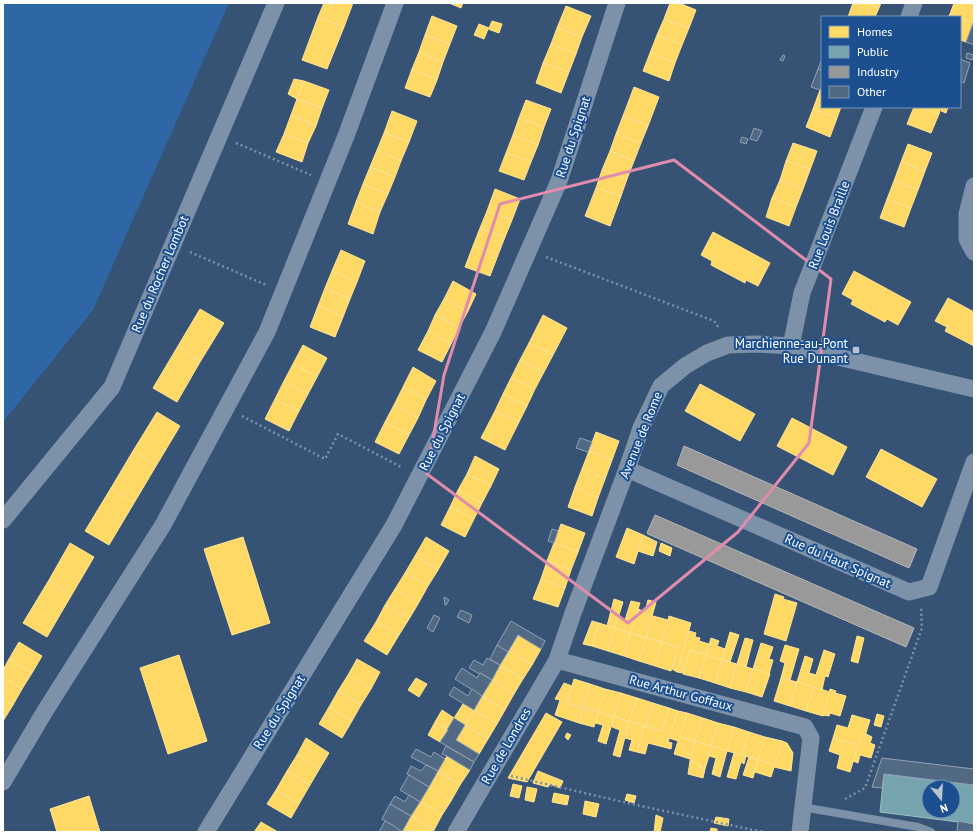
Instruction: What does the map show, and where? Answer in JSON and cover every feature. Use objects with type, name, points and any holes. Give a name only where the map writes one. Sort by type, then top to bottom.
[{"type":"street","name":"Rue du Rocher Lombot","points":[[3,520],[112,386],[276,3]]},
{"type":"street","points":[[3,782],[45,711],[163,525],[267,332],[346,136],[395,3]]},
{"type":"street","name":"Rue du Spignat","points":[[206,832],[394,525],[493,332],[559,181],[617,3]]},
{"type":"street","points":[[909,16],[914,3]]},
{"type":"street","name":"Rue Louis Braille","points":[[791,346],[802,293],[874,108]]},
{"type":"street","points":[[974,186],[967,214],[967,239],[974,252]]},
{"type":"street","name":"Avenue de Rome","points":[[557,660],[641,428],[661,386],[685,366],[707,353],[728,345],[757,344],[791,346],[974,389]]},
{"type":"street","points":[[920,589],[929,587],[974,462]]},
{"type":"street","name":"Rue du Haut Spignat","points":[[627,469],[909,592],[920,589]]},
{"type":"street","name":"Rue Arthur Goffaux","points":[[557,660],[805,726],[811,738],[802,807]]},
{"type":"street","name":"Rue de Londres","points":[[456,832],[557,660]]},
{"type":"street","points":[[800,832],[802,807]]},
{"type":"lane","points":[[802,807],[910,826],[931,832]]},
{"type":"path","points":[[219,136],[328,182]]},
{"type":"path","points":[[172,245],[283,292]]},
{"type":"path","points":[[529,250],[714,320],[728,345]]},
{"type":"path","points":[[226,407],[325,460],[338,434],[419,476]]},
{"type":"path","points":[[822,811],[865,788],[922,628],[920,589]]},
{"type":"path","points":[[491,772],[763,832]]},
{"type":"highlighted area","points":[[674,160],[831,279],[809,443],[738,532],[628,623],[427,474],[444,375],[500,204]]},
{"type":"shaded area","points":[[3,3],[229,3],[93,310],[3,422]]},
{"type":"building: Homes","points":[[324,3],[353,3],[344,27],[318,17]]},
{"type":"building: Homes","points":[[449,3],[463,3],[461,8]]},
{"type":"building: Homes","points":[[670,3],[679,3],[696,10],[689,28],[664,19]]},
{"type":"building: Homes","points":[[853,3],[865,3],[879,8],[875,16],[848,16]]},
{"type":"building: Homes","points":[[865,3],[881,3],[879,8]]},
{"type":"building: Homes","points":[[954,3],[974,3],[973,23],[961,18],[961,16],[950,14]]},
{"type":"building: Homes","points":[[566,6],[591,16],[582,37],[557,28]]},
{"type":"building: Homes","points":[[432,16],[457,26],[450,44],[425,35]]},
{"type":"building: Homes","points":[[318,17],[344,27],[327,69],[302,60]]},
{"type":"building: Homes","points":[[961,18],[973,23],[966,42],[961,40]]},
{"type":"building: Homes","points":[[664,19],[689,28],[682,45],[657,35]]},
{"type":"building: Homes","points":[[492,21],[502,24],[499,33],[488,29],[484,39],[474,35],[479,24],[489,28]]},
{"type":"building: Homes","points":[[557,28],[582,37],[576,54],[551,44]]},
{"type":"building: Homes","points":[[425,35],[450,44],[443,62],[419,52]]},
{"type":"building: Homes","points":[[657,35],[682,45],[675,63],[650,53]]},
{"type":"building: Homes","points":[[551,44],[576,54],[569,72],[543,63]]},
{"type":"building: Homes","points":[[419,52],[443,62],[437,80],[412,69]]},
{"type":"building: Homes","points":[[650,53],[675,63],[669,81],[643,71]]},
{"type":"building: Homes","points":[[543,63],[569,72],[561,93],[536,83]]},
{"type":"building: Homes","points":[[412,69],[437,80],[430,97],[405,88]]},
{"type":"building: Homes","points":[[294,79],[304,81],[297,99],[288,94]]},
{"type":"building: Homes","points":[[304,81],[329,90],[322,108],[297,99]]},
{"type":"building: Homes","points":[[634,87],[659,97],[648,126],[623,116]]},
{"type":"building: Homes","points":[[820,90],[821,108],[841,108],[837,118],[813,109]]},
{"type":"building: Homes","points":[[297,99],[322,108],[316,126],[291,115]]},
{"type":"building: Homes","points":[[526,100],[551,109],[544,127],[519,118]]},
{"type":"building: Homes","points":[[914,108],[922,108],[939,114],[931,133],[907,124]]},
{"type":"building: Homes","points":[[922,108],[941,108],[939,114]]},
{"type":"building: Homes","points":[[942,108],[948,108],[946,113],[941,111]]},
{"type":"building: Homes","points":[[813,109],[837,118],[830,137],[806,127]]},
{"type":"building: Homes","points":[[392,111],[417,121],[409,142],[384,133]]},
{"type":"building: Homes","points":[[291,115],[316,126],[308,143],[284,134]]},
{"type":"building: Homes","points":[[623,116],[648,126],[641,143],[616,134]]},
{"type":"building: Homes","points":[[519,118],[544,127],[538,145],[513,135]]},
{"type":"building: Homes","points":[[384,133],[409,142],[401,161],[377,150]]},
{"type":"building: Homes","points":[[284,134],[308,143],[302,162],[276,152]]},
{"type":"building: Homes","points":[[616,134],[641,143],[634,161],[610,151]]},
{"type":"building: Homes","points":[[513,135],[538,145],[531,162],[506,153]]},
{"type":"building: Homes","points":[[793,143],[817,151],[810,170],[786,161]]},
{"type":"building: Homes","points":[[908,144],[932,153],[925,171],[901,162]]},
{"type":"building: Homes","points":[[377,150],[401,161],[395,177],[370,167]]},
{"type":"building: Homes","points":[[610,151],[634,161],[627,179],[602,170]]},
{"type":"building: Homes","points":[[506,153],[531,162],[524,180],[499,171]]},
{"type":"building: Homes","points":[[786,161],[810,170],[803,189],[780,180]]},
{"type":"building: Homes","points":[[901,162],[925,171],[918,190],[894,181]]},
{"type":"building: Homes","points":[[370,167],[395,177],[388,194],[363,184]]},
{"type":"building: Homes","points":[[602,170],[627,179],[621,196],[596,188]]},
{"type":"building: Homes","points":[[780,180],[803,189],[796,207],[772,198]]},
{"type":"building: Homes","points":[[894,181],[918,190],[911,208],[887,199]]},
{"type":"building: Homes","points":[[363,184],[388,194],[380,212],[356,202]]},
{"type":"building: Homes","points":[[596,188],[621,196],[610,226],[585,216]]},
{"type":"building: Homes","points":[[495,189],[520,199],[512,220],[487,211]]},
{"type":"building: Homes","points":[[772,198],[796,207],[789,226],[766,217]]},
{"type":"building: Homes","points":[[887,199],[911,208],[904,227],[880,218]]},
{"type":"building: Homes","points":[[356,202],[380,212],[373,234],[348,224]]},
{"type":"building: Homes","points":[[487,211],[512,220],[505,237],[480,228]]},
{"type":"building: Homes","points":[[480,228],[505,237],[498,255],[473,246]]},
{"type":"building: Homes","points":[[713,232],[770,263],[758,286],[746,280],[745,283],[711,265],[712,261],[701,255]]},
{"type":"building: Homes","points":[[473,246],[498,255],[490,276],[465,267]]},
{"type":"building: Homes","points":[[341,250],[365,261],[357,282],[332,271]]},
{"type":"building: Homes","points":[[332,271],[357,282],[350,299],[325,288]]},
{"type":"building: Homes","points":[[854,271],[911,302],[898,325],[887,319],[885,322],[851,304],[853,300],[842,294]]},
{"type":"building: Homes","points":[[453,281],[476,294],[468,311],[444,299]]},
{"type":"building: Homes","points":[[325,288],[350,299],[343,317],[318,306]]},
{"type":"building: Homes","points":[[948,298],[974,312],[974,346],[945,331],[947,327],[935,321]]},
{"type":"building: Homes","points":[[444,299],[468,311],[459,328],[435,315]]},
{"type":"building: Homes","points":[[318,306],[343,317],[335,337],[310,327]]},
{"type":"building: Homes","points":[[200,309],[224,323],[200,362],[178,346]]},
{"type":"building: Homes","points":[[435,315],[459,328],[451,344],[428,331]]},
{"type":"building: Homes","points":[[543,315],[567,328],[553,355],[529,343]]},
{"type":"building: Homes","points":[[428,331],[451,344],[442,362],[418,350]]},
{"type":"building: Homes","points":[[529,343],[553,355],[544,372],[520,360]]},
{"type":"building: Homes","points":[[303,345],[327,358],[317,377],[293,364]]},
{"type":"building: Homes","points":[[178,346],[200,362],[177,402],[153,388]]},
{"type":"building: Homes","points":[[520,360],[544,372],[535,389],[511,378]]},
{"type":"building: Homes","points":[[293,364],[317,377],[308,394],[284,381]]},
{"type":"building: Homes","points":[[413,367],[436,381],[426,400],[403,387]]},
{"type":"building: Homes","points":[[511,378],[535,389],[527,406],[503,394]]},
{"type":"building: Homes","points":[[284,381],[308,394],[299,411],[275,399]]},
{"type":"building: Homes","points":[[700,384],[755,414],[740,441],[685,411]]},
{"type":"building: Homes","points":[[403,387],[426,400],[418,418],[394,405]]},
{"type":"building: Homes","points":[[503,394],[527,406],[519,422],[495,411]]},
{"type":"building: Homes","points":[[275,399],[299,411],[289,431],[265,419]]},
{"type":"building: Homes","points":[[394,405],[418,418],[409,435],[385,422]]},
{"type":"building: Homes","points":[[495,411],[519,422],[505,450],[481,438]]},
{"type":"building: Homes","points":[[157,412],[180,426],[156,466],[133,451]]},
{"type":"building: Homes","points":[[792,418],[847,447],[833,475],[777,446]]},
{"type":"building: Homes","points":[[385,422],[409,435],[399,454],[375,442]]},
{"type":"building: Homes","points":[[596,432],[619,441],[612,460],[589,451]]},
{"type":"building: Homes","points":[[881,449],[937,479],[922,507],[866,477]]},
{"type":"building: Homes","points":[[133,451],[156,466],[134,503],[111,488]]},
{"type":"building: Homes","points":[[589,451],[612,460],[605,479],[582,469]]},
{"type":"building: Homes","points":[[475,456],[499,469],[491,486],[467,474]]},
{"type":"building: Homes","points":[[582,469],[605,479],[598,498],[575,487]]},
{"type":"building: Homes","points":[[467,474],[491,486],[482,503],[458,490]]},
{"type":"building: Homes","points":[[575,487],[598,498],[592,516],[568,507]]},
{"type":"building: Homes","points":[[111,488],[134,503],[109,545],[85,531]]},
{"type":"building: Homes","points":[[458,490],[482,503],[474,519],[450,507]]},
{"type":"building: Homes","points":[[450,507],[474,519],[465,537],[441,525]]},
{"type":"building: Homes","points":[[561,524],[585,533],[578,552],[554,543]]},
{"type":"building: Homes","points":[[627,528],[643,535],[634,564],[616,557]]},
{"type":"building: Homes","points":[[643,535],[657,542],[653,556],[638,551]]},
{"type":"building: Homes","points":[[243,537],[270,623],[232,635],[204,549]]},
{"type":"building: Homes","points":[[426,537],[449,551],[438,570],[415,556]]},
{"type":"building: Homes","points":[[70,543],[94,557],[71,596],[49,580]]},
{"type":"building: Homes","points":[[554,543],[578,552],[571,570],[547,561]]},
{"type":"building: Homes","points":[[661,543],[672,548],[670,556],[659,551]]},
{"type":"building: Homes","points":[[415,556],[438,570],[428,586],[405,573]]},
{"type":"building: Homes","points":[[547,561],[571,570],[565,588],[541,579]]},
{"type":"building: Homes","points":[[405,573],[428,586],[418,604],[395,589]]},
{"type":"building: Homes","points":[[541,579],[565,588],[558,607],[533,599]]},
{"type":"building: Homes","points":[[49,580],[71,596],[47,637],[23,623]]},
{"type":"building: Homes","points":[[395,589],[418,604],[409,619],[385,605]]},
{"type":"building: Homes","points":[[775,594],[784,597],[783,599],[797,603],[786,641],[764,634]]},
{"type":"building: Homes","points":[[614,599],[623,602],[615,628],[607,626]]},
{"type":"building: Homes","points":[[648,600],[656,602],[646,638],[630,633],[638,609],[645,612]]},
{"type":"building: Homes","points":[[631,601],[640,603],[630,633],[615,628],[618,618],[625,620]]},
{"type":"building: Homes","points":[[385,605],[409,619],[399,635],[376,622]]},
{"type":"building: Homes","points":[[653,616],[668,620],[662,642],[646,638]]},
{"type":"building: Homes","points":[[669,616],[691,623],[677,672],[672,669],[678,647],[662,642]]},
{"type":"building: Homes","points":[[592,621],[599,623],[592,646],[583,644]]},
{"type":"building: Homes","points":[[376,622],[399,635],[387,655],[364,641]]},
{"type":"building: Homes","points":[[599,623],[615,628],[608,651],[592,646]]},
{"type":"building: Homes","points":[[615,628],[630,633],[624,656],[608,651]]},
{"type":"building: Homes","points":[[689,631],[696,633],[695,637],[700,638],[699,641],[709,644],[706,655],[690,650],[683,673],[677,672]]},
{"type":"building: Homes","points":[[730,632],[739,635],[730,662],[722,660]]},
{"type":"building: Homes","points":[[630,633],[646,638],[639,661],[624,656]]},
{"type":"building: Homes","points":[[518,635],[541,649],[532,665],[509,651]]},
{"type":"building: Homes","points":[[857,636],[864,638],[858,663],[851,661]]},
{"type":"building: Homes","points":[[646,638],[662,642],[655,666],[639,661]]},
{"type":"building: Homes","points":[[711,638],[719,641],[717,646],[725,649],[722,660],[706,655]]},
{"type":"building: Homes","points":[[745,638],[753,640],[746,667],[737,664]]},
{"type":"building: Homes","points":[[19,642],[42,656],[32,673],[9,659]]},
{"type":"building: Homes","points":[[662,642],[678,647],[671,671],[655,666]]},
{"type":"building: Homes","points":[[761,643],[773,647],[769,659],[773,660],[769,674],[753,669]]},
{"type":"building: Homes","points":[[785,645],[799,649],[790,680],[781,678],[785,663],[780,661]]},
{"type":"building: Homes","points":[[690,650],[706,655],[699,678],[683,674]]},
{"type":"building: Homes","points":[[824,650],[835,654],[828,677],[825,676],[822,690],[797,682],[805,656],[813,659],[809,673],[816,675]]},
{"type":"building: Homes","points":[[509,651],[532,665],[523,679],[500,666]]},
{"type":"building: Homes","points":[[179,655],[207,741],[168,754],[140,668]]},
{"type":"building: Homes","points":[[706,655],[722,660],[715,683],[699,678]]},
{"type":"building: Homes","points":[[9,659],[32,673],[22,689],[3,677],[3,670]]},
{"type":"building: Homes","points":[[357,659],[380,672],[371,689],[348,675]]},
{"type":"building: Homes","points":[[722,660],[737,664],[730,688],[715,683]]},
{"type":"building: Homes","points":[[737,664],[753,669],[746,692],[730,688]]},
{"type":"building: Homes","points":[[500,666],[523,679],[514,694],[492,680]]},
{"type":"building: Homes","points":[[753,669],[770,674],[762,697],[746,692]]},
{"type":"building: Homes","points":[[348,675],[371,689],[361,705],[338,691]]},
{"type":"building: Homes","points":[[3,677],[22,689],[13,705],[3,699]]},
{"type":"building: Homes","points":[[416,678],[427,684],[419,697],[408,690]]},
{"type":"building: Homes","points":[[781,678],[797,682],[790,706],[774,701]]},
{"type":"building: Homes","points":[[574,679],[590,684],[583,707],[567,703]]},
{"type":"building: Homes","points":[[492,680],[514,694],[505,710],[482,696]]},
{"type":"building: Homes","points":[[797,682],[814,687],[806,711],[790,706]]},
{"type":"building: Homes","points":[[564,683],[572,686],[567,703],[583,708],[579,723],[555,715],[560,700],[555,699]]},
{"type":"building: Homes","points":[[590,684],[605,689],[598,712],[583,707]]},
{"type":"building: Homes","points":[[814,687],[830,692],[823,716],[806,711]]},
{"type":"building: Homes","points":[[605,689],[621,693],[614,717],[598,712]]},
{"type":"building: Homes","points":[[830,689],[836,691],[835,693],[846,696],[840,716],[830,713],[829,716],[823,715]]},
{"type":"building: Homes","points":[[338,691],[361,705],[352,721],[329,707]]},
{"type":"building: Homes","points":[[621,693],[637,698],[629,721],[614,717]]},
{"type":"building: Homes","points":[[482,696],[505,710],[497,724],[474,710]]},
{"type":"building: Homes","points":[[637,698],[653,703],[646,726],[629,721]]},
{"type":"building: Homes","points":[[3,699],[13,705],[3,721]]},
{"type":"building: Homes","points":[[653,703],[669,708],[662,731],[646,726]]},
{"type":"building: Homes","points":[[463,704],[474,710],[465,725],[454,718]]},
{"type":"building: Homes","points":[[329,707],[352,721],[342,738],[319,724]]},
{"type":"building: Homes","points":[[583,708],[598,712],[594,727],[579,723]]},
{"type":"building: Homes","points":[[669,708],[678,711],[668,742],[672,743],[671,749],[648,743],[645,754],[637,752],[644,726],[662,731]]},
{"type":"building: Homes","points":[[442,710],[454,718],[447,730],[435,722]]},
{"type":"building: Homes","points":[[474,710],[497,724],[488,739],[465,725]]},
{"type":"building: Homes","points":[[678,711],[687,713],[680,737],[695,741],[690,759],[674,754],[678,741],[669,738]]},
{"type":"building: Homes","points":[[598,712],[614,717],[606,744],[598,741],[603,725],[595,723]]},
{"type":"building: Homes","points":[[546,713],[562,722],[527,782],[508,778]]},
{"type":"building: Homes","points":[[687,713],[703,718],[695,741],[680,737]]},
{"type":"building: Homes","points":[[877,714],[884,716],[881,727],[874,725]]},
{"type":"building: Homes","points":[[852,715],[870,720],[865,736],[861,735],[858,745],[833,738],[837,725],[848,728]]},
{"type":"building: Homes","points":[[614,717],[629,721],[620,757],[613,755],[620,730],[612,727]]},
{"type":"building: Homes","points":[[703,718],[718,723],[711,746],[695,741]]},
{"type":"building: Homes","points":[[629,721],[644,726],[637,752],[629,750],[632,740],[625,738]]},
{"type":"building: Homes","points":[[435,722],[448,730],[440,742],[428,735]]},
{"type":"building: Homes","points":[[718,723],[734,727],[727,751],[711,746]]},
{"type":"building: Homes","points":[[465,725],[488,739],[479,754],[456,740]]},
{"type":"building: Homes","points":[[734,727],[749,732],[742,755],[727,751]]},
{"type":"building: Homes","points":[[749,732],[765,737],[758,760],[742,755]]},
{"type":"building: Homes","points":[[567,733],[571,735],[568,740],[565,737]]},
{"type":"building: Homes","points":[[866,734],[872,737],[870,743],[875,745],[871,758],[860,755],[858,763],[853,761],[861,735],[865,736]]},
{"type":"building: Homes","points":[[765,737],[782,741],[775,765],[758,760]]},
{"type":"building: Homes","points":[[306,738],[329,753],[320,768],[297,755]]},
{"type":"building: Homes","points":[[833,738],[858,745],[850,772],[837,768],[840,755],[829,751]]},
{"type":"building: Homes","points":[[695,741],[712,746],[705,769],[699,767],[699,764],[690,761]]},
{"type":"building: Homes","points":[[782,741],[787,743],[793,753],[791,771],[774,767],[771,777],[755,772],[758,760],[775,765]]},
{"type":"building: Homes","points":[[712,746],[727,751],[720,777],[712,774],[716,758],[709,756]]},
{"type":"building: Homes","points":[[734,753],[746,756],[744,764],[741,762],[736,779],[727,777]]},
{"type":"building: Homes","points":[[297,755],[320,768],[310,785],[287,771]]},
{"type":"building: Homes","points":[[447,756],[470,770],[460,785],[438,771]]},
{"type":"building: Homes","points":[[749,757],[758,760],[753,778],[743,775]]},
{"type":"building: Homes","points":[[690,761],[699,764],[699,767],[705,769],[703,778],[688,774]]},
{"type":"building: Homes","points":[[287,771],[310,785],[299,804],[276,790]]},
{"type":"building: Homes","points":[[438,771],[460,785],[451,801],[429,787]]},
{"type":"building: Homes","points":[[538,771],[563,781],[560,788],[550,784],[548,787],[533,783]]},
{"type":"building: Homes","points":[[513,784],[522,786],[519,798],[510,796]]},
{"type":"building: Homes","points":[[429,787],[451,801],[442,815],[420,802]]},
{"type":"building: Homes","points":[[527,787],[537,789],[534,802],[525,800]]},
{"type":"building: Homes","points":[[276,790],[299,804],[291,818],[267,804]]},
{"type":"building: Homes","points":[[554,793],[569,796],[567,805],[552,802]]},
{"type":"building: Homes","points":[[627,794],[636,796],[634,803],[625,800]]},
{"type":"building: Homes","points":[[89,796],[100,832],[57,832],[50,809]]},
{"type":"building: Homes","points":[[585,801],[599,804],[596,817],[583,814]]},
{"type":"building: Homes","points":[[420,802],[442,815],[434,830],[411,816]]},
{"type":"building: Homes","points":[[656,815],[663,818],[660,832],[654,832]]},
{"type":"building: Homes","points":[[411,816],[434,830],[433,832],[402,832]]},
{"type":"building: Homes","points":[[716,817],[729,819],[728,826],[714,823]]},
{"type":"building: Homes","points":[[261,822],[278,832],[254,832]]},
{"type":"building: Homes","points":[[711,828],[717,829],[717,832],[710,832]]},
{"type":"building: Public","points":[[884,774],[925,779],[921,779],[921,817],[880,812]]},
{"type":"building: Public","points":[[961,783],[974,785],[974,824],[935,819],[961,819]]},
{"type":"building: Industry","points":[[684,446],[917,549],[909,568],[677,465]]},
{"type":"building: Industry","points":[[655,515],[914,628],[906,647],[648,534],[647,533]]},
{"type":"building: Other","points":[[974,23],[974,45],[966,42]]},
{"type":"building: Other","points":[[967,53],[974,55],[972,60],[966,58]]},
{"type":"building: Other","points":[[783,55],[785,56],[783,61],[780,60]]},
{"type":"building: Other","points":[[961,59],[970,63],[964,83],[961,82]]},
{"type":"building: Other","points":[[821,62],[821,70],[818,69]]},
{"type":"building: Other","points":[[818,69],[821,70],[820,90],[811,87]]},
{"type":"building: Other","points":[[754,128],[762,131],[757,141],[750,139]]},
{"type":"building: Other","points":[[742,137],[748,139],[746,144],[740,142]]},
{"type":"building: Other","points":[[580,438],[592,442],[588,452],[576,448]]},
{"type":"building: Other","points":[[552,529],[558,531],[554,543],[548,541]]},
{"type":"building: Other","points":[[444,597],[449,600],[446,605],[445,605]]},
{"type":"building: Other","points":[[461,610],[472,615],[469,623],[457,617]]},
{"type":"building: Other","points":[[434,615],[440,618],[433,632],[427,628]]},
{"type":"building: Other","points":[[511,621],[545,641],[541,649],[518,635],[508,652],[497,645]]},
{"type":"building: Other","points":[[497,645],[508,652],[500,665],[490,659]]},
{"type":"building: Other","points":[[487,658],[500,665],[492,680],[469,668],[474,660],[483,665]]},
{"type":"building: Other","points":[[462,668],[477,678],[480,673],[492,680],[482,696],[455,679]]},
{"type":"building: Other","points":[[454,687],[468,696],[472,689],[482,696],[474,710],[449,695]]},
{"type":"building: Other","points":[[454,718],[465,725],[456,740],[479,754],[474,762],[440,742]]},
{"type":"building: Other","points":[[446,746],[474,762],[470,770],[442,754]]},
{"type":"building: Other","points":[[416,749],[431,757],[434,752],[445,759],[438,771],[411,757]]},
{"type":"building: Other","points":[[882,758],[974,769],[974,785],[961,783],[961,779],[925,779],[884,774],[882,788],[872,787]]},
{"type":"building: Other","points":[[426,765],[438,771],[429,787],[407,774],[411,766],[421,771]]},
{"type":"building: Other","points":[[409,775],[429,787],[420,802],[400,790]]},
{"type":"building: Other","points":[[409,795],[420,802],[411,816],[390,804],[395,796],[405,802]]},
{"type":"building: Other","points":[[390,804],[411,816],[402,832],[382,819]]},
{"type":"building: Other","points":[[385,821],[394,826],[402,832],[379,832]]},
{"type":"building: Other","points":[[958,821],[974,824],[974,832],[957,832]]},
{"type":"place","name":"Marchienne-au-Pont Rue Dunant","points":[[856,350]]}]
